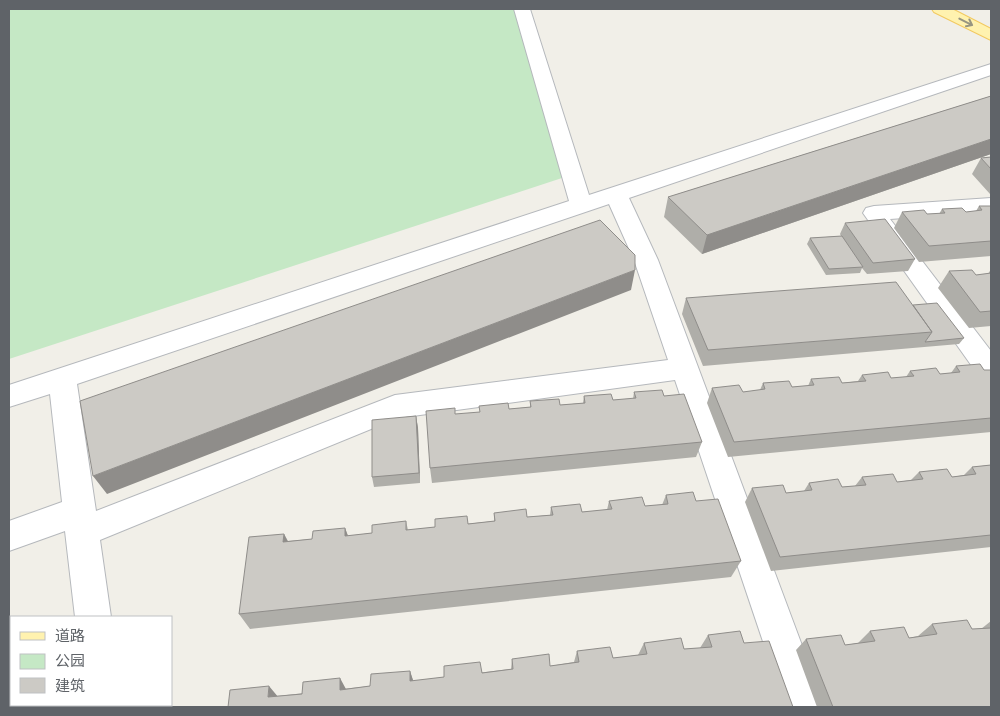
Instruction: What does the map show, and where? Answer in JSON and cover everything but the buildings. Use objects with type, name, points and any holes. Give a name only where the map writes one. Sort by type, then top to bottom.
[{"type":"main road","points":[[940,9],[991,35]]},
{"type":"main road","points":[[969,9],[991,20]]},
{"type":"street","points":[[522,9],[581,206]]},
{"type":"street","points":[[9,396],[991,69]]},
{"type":"street","points":[[616,194],[646,260],[806,707]]},
{"type":"street","points":[[991,205],[874,213],[991,371]]},
{"type":"street","points":[[9,536],[81,522],[396,407],[685,368]]},
{"type":"street","points":[[62,378],[93,616]]},
{"type":"green space","points":[[9,9],[514,9],[565,177],[9,359]]}]
